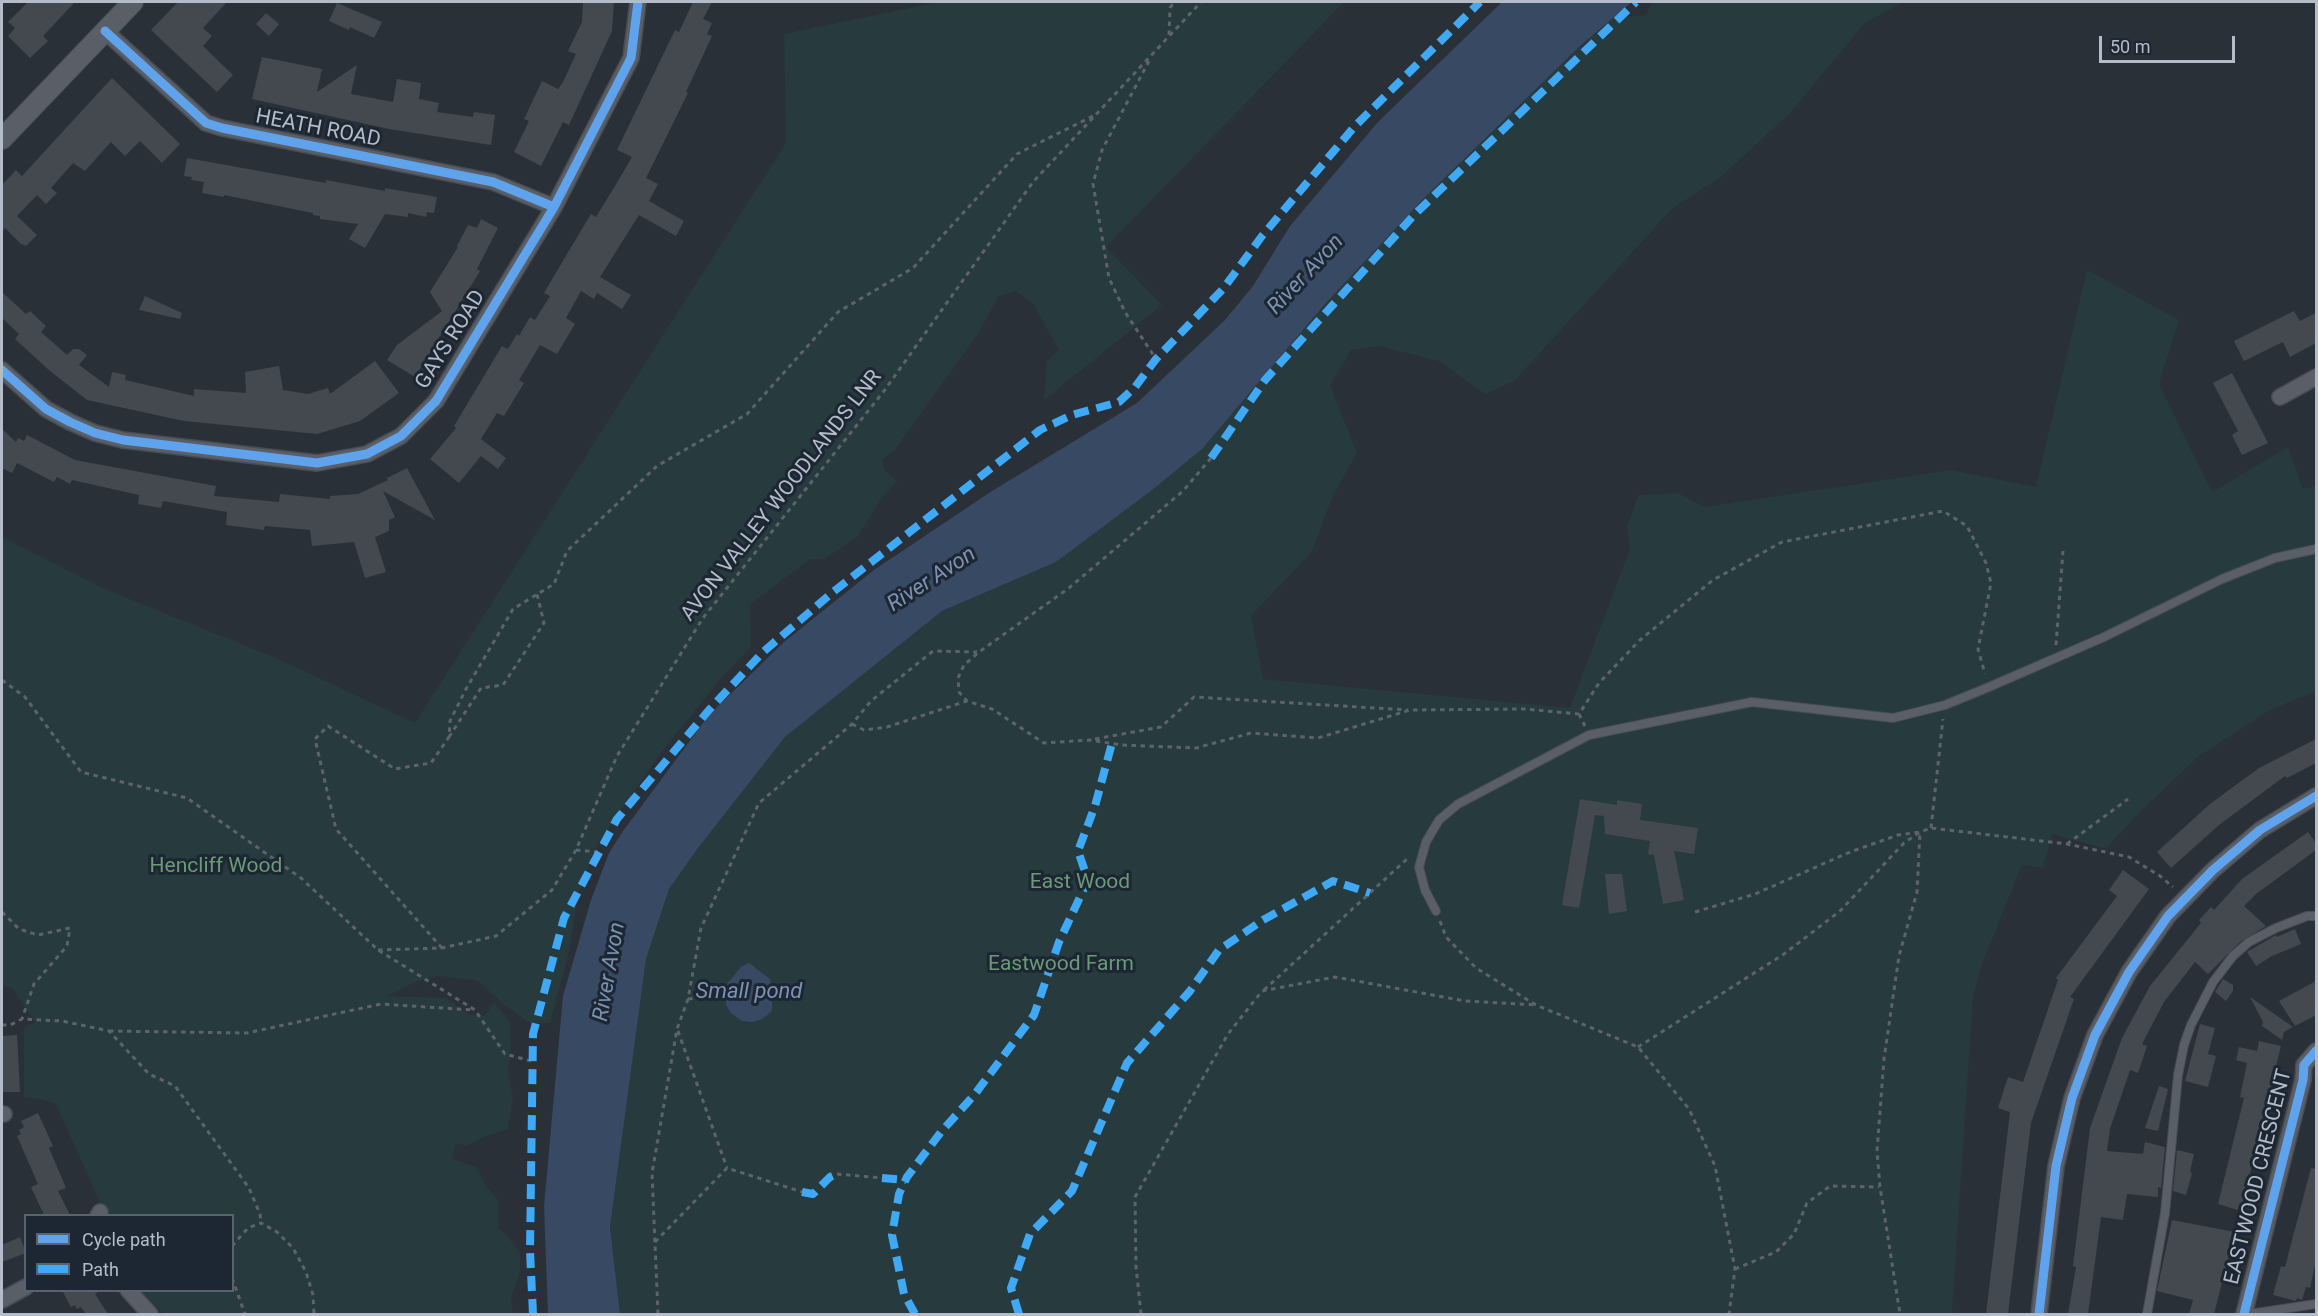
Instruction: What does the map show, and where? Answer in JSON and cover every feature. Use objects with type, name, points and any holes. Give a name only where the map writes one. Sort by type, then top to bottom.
[{"type":"street","points":[[2,139],[133,2]]},
{"type":"street","name":"GAYS ROAD","points":[[2,370],[46,409],[86,429],[123,440],[317,463],[367,454],[401,436],[436,401],[554,207],[631,58],[638,2]]},
{"type":"street","name":"HEATH ROAD","points":[[105,31],[206,123],[493,182],[554,207]]},
{"type":"street","points":[[2280,397],[2316,377]]},
{"type":"street","points":[[2039,1314],[2056,1166],[2072,1098],[2095,1035],[2129,972],[2168,916],[2213,870],[2260,830],[2316,796]]},
{"type":"street","name":"EASTWOOD CRESCENT","points":[[2244,1314],[2303,1080],[2304,1065],[2316,1051]]},
{"type":"street","points":[[2,1300],[24,1288]]},
{"type":"street","points":[[130,1292],[150,1314]]},
{"type":"lane","points":[[1436,911],[1425,890],[1419,867],[1426,842],[1439,820],[1458,804],[1589,735],[1752,702],[1893,718],[1944,705],[2104,638],[2222,579],[2275,558],[2316,549]]},
{"type":"lane","points":[[2147,1314],[2165,1214],[2178,1075],[2191,1025],[2214,982],[2233,956],[2248,942],[2307,916],[2316,916]]},
{"type":"lane","points":[[2249,1314],[2316,1304]]},
{"type":"path","points":[[1169,36],[1170,8],[1174,2]]},
{"type":"path","points":[[1151,56],[1102,150],[1094,184],[1109,278],[1125,312],[1156,359]]},
{"type":"path","points":[[449,737],[450,721],[492,642],[513,609],[554,584],[567,551],[657,466],[747,414],[838,312],[913,268],[1017,154],[1095,115]]},
{"type":"path","points":[[1211,458],[1183,492],[1069,588],[964,665],[958,678],[959,692],[967,701],[992,710],[1044,743],[1090,740],[1161,727],[1194,697],[1410,710],[1524,709],[1579,714],[1599,683],[1640,640],[1713,580],[1782,542],[1943,512],[1967,526],[1986,563],[1991,582],[1978,649],[1989,687]]},
{"type":"path","points":[[2056,658],[2056,629],[2063,551]]},
{"type":"path","points":[[442,948],[336,829],[315,739],[328,726],[395,769],[431,763],[481,688],[503,685],[544,623],[537,594]]},
{"type":"path","points":[[658,1314],[652,1173],[677,1029],[688,999],[701,928],[759,803],[852,724],[871,701],[933,651],[979,652]]},
{"type":"path","points":[[2,680],[25,697],[81,772],[187,798],[301,878],[378,950],[475,1010],[505,1054],[531,1061]]},
{"type":"path","points":[[852,724],[864,730],[886,727],[967,701]]},
{"type":"path","points":[[1931,828],[1944,705]]},
{"type":"path","points":[[1090,740],[1121,745],[1196,748],[1251,733],[1318,738],[1410,710]]},
{"type":"path","points":[[2067,844],[2128,799]]},
{"type":"path","points":[[1695,912],[1755,894],[1850,852],[1898,835],[1931,828],[2067,844],[2129,857],[2160,876],[2185,899]]},
{"type":"path","points":[[1638,1047],[1784,954],[1840,911],[1904,843],[1920,832]]},
{"type":"path","points":[[1900,1314],[1880,1187],[1877,1150],[1884,1059],[1899,956],[1917,892],[1920,832]]},
{"type":"path","points":[[1141,1314],[1136,1267],[1135,1197],[1228,1034],[1262,991],[1426,842]]},
{"type":"path","points":[[576,850],[598,852]]},
{"type":"path","points":[[1436,911],[1446,937],[1476,968],[1536,1005],[1638,1047],[1689,1108],[1715,1166],[1735,1269],[1729,1314]]},
{"type":"path","points":[[2,912],[19,930],[38,935],[70,928],[67,946],[34,984],[22,1019]]},
{"type":"path","points":[[1262,991],[1335,977],[1465,1001],[1536,1005]]},
{"type":"path","points":[[688,999],[731,994]]},
{"type":"path","points":[[2,1025],[10,1025],[22,1019],[62,1021],[109,1031],[247,1033],[381,1004],[475,1010]]},
{"type":"path","points":[[677,1029],[727,1168]]},
{"type":"path","points":[[109,1031],[149,1074],[175,1086],[249,1188],[260,1214],[261,1223]]},
{"type":"path","points":[[727,1168],[802,1192]]},
{"type":"path","points":[[655,1242],[727,1168]]},
{"type":"path","points":[[837,1174],[882,1178]]},
{"type":"path","points":[[1735,1269],[1776,1252],[1794,1234],[1807,1203],[1830,1186],[1880,1187]]},
{"type":"path","points":[[234,1244],[248,1228],[261,1223]]},
{"type":"path","points":[[261,1223],[277,1232],[293,1248],[306,1272],[313,1294],[314,1314]]},
{"type":"path","points":[[234,1284],[245,1314]]},
{"type":"green space","name":"Hencliff Wood","points":[[938,2],[1344,2],[1106,247],[1162,305],[1044,400],[1047,361],[1059,350],[1034,305],[1016,291],[999,296],[977,335],[894,451],[882,460],[885,471],[897,481],[881,499],[858,536],[825,559],[810,559],[750,604],[751,647],[723,676],[663,750],[599,841],[579,891],[568,956],[550,1023],[531,1024],[478,981],[440,976],[415,982],[387,996],[446,998],[470,1015],[485,1016],[494,1002],[510,1022],[511,1048],[508,1071],[513,1098],[508,1129],[483,1137],[467,1146],[456,1143],[452,1159],[476,1167],[485,1185],[498,1200],[498,1228],[520,1253],[520,1272],[511,1298],[513,1314],[164,1314],[142,1292],[234,1292],[234,1214],[112,1214],[101,1205],[56,1104],[24,1097],[24,1028],[35,1022],[13,989],[2,985],[2,537],[107,590],[274,657],[415,723],[786,143],[784,34]]},
{"type":"green space","name":"Eastwood Farm","points":[[1652,2],[1903,2],[1865,23],[1790,113],[1722,176],[1672,209],[1514,381],[1485,394],[1439,361],[1379,346],[1351,350],[1330,385],[1357,453],[1333,495],[1312,552],[1251,616],[1263,679],[1570,708],[1630,549],[1627,527],[1639,495],[1678,493],[1704,507],[1951,470],[2036,487],[2087,270],[2179,320],[2159,384],[2212,492],[2288,447],[2303,489],[2316,486],[2316,691],[2268,711],[2198,757],[2135,817],[2106,849],[2052,834],[2043,868],[2022,865],[1980,970],[1973,997],[1953,1314],[620,1314],[610,1227],[646,959],[669,889],[698,848],[785,737],[942,611],[1056,562],[1213,419],[1591,19],[1646,15]]},
{"type":"water","name":"River Avon","points":[[1502,2],[1632,2],[1582,44],[1423,199],[1324,305],[1202,449],[1152,490],[1056,562],[942,611],[785,737],[698,848],[669,889],[646,959],[610,1227],[620,1314],[548,1314],[544,1206],[563,996],[591,900],[609,853],[623,831],[709,715],[784,642],[874,570],[992,491],[1137,403],[1225,320],[1253,286],[1290,226],[1378,122]]},
{"type":"water","name":"Small pond","points":[[749,963],[770,979],[772,999],[772,1011],[762,1019],[753,1022],[742,1021],[731,1013],[726,1005],[727,984],[741,967]]},
{"type":"building","points":[[28,2],[75,2],[43,36],[48,41],[30,58],[8,36],[15,28],[8,22]]},
{"type":"building","points":[[178,2],[227,2],[203,28],[212,36],[203,46],[233,75],[217,92],[151,30]]},
{"type":"building","points":[[583,2],[614,2],[612,31],[569,125],[563,122],[541,166],[514,152],[529,121],[524,119],[542,81],[558,89],[576,54],[568,51],[582,22]]},
{"type":"building","points":[[693,2],[712,2],[703,19],[712,23],[707,34],[712,36],[686,92],[688,93],[646,178],[658,184],[649,201],[684,221],[676,236],[639,215],[600,277],[631,295],[622,309],[597,293],[594,299],[581,291],[566,318],[575,324],[557,354],[540,345],[519,380],[524,383],[504,416],[497,413],[481,439],[506,458],[498,469],[481,456],[459,483],[430,459],[456,428],[454,426],[502,346],[508,349],[530,317],[535,320],[550,296],[544,293],[570,249],[591,214],[596,217],[632,157],[617,150],[675,30],[679,32]]},
{"type":"building","points":[[337,3],[382,22],[374,38],[350,27],[349,30],[329,21]]},
{"type":"building","points":[[266,13],[279,24],[269,36],[256,24]]},
{"type":"building","points":[[262,57],[322,69],[317,92],[357,65],[351,94],[393,102],[397,79],[421,83],[419,99],[439,103],[437,112],[473,117],[474,112],[495,115],[491,145],[389,129],[252,99]]},
{"type":"building","points":[[112,78],[180,144],[162,163],[140,141],[125,156],[111,142],[85,171],[73,163],[51,188],[57,193],[46,204],[37,195],[17,216],[37,235],[26,246],[22,245],[5,228],[2,232],[2,185],[16,170],[22,176]]},
{"type":"building","points":[[187,158],[326,183],[326,180],[385,191],[385,188],[437,197],[434,213],[427,212],[426,217],[408,213],[408,217],[385,214],[365,248],[349,239],[358,224],[320,219],[320,216],[313,215],[313,213],[224,195],[224,197],[202,193],[204,182],[191,180],[192,177],[184,176]]},
{"type":"building","points":[[481,219],[498,228],[477,269],[480,271],[415,377],[387,360],[397,345],[442,311],[430,292],[458,247],[468,225],[477,228]]},
{"type":"building","points":[[2,292],[26,314],[30,311],[46,326],[41,332],[67,355],[73,349],[79,349],[87,355],[79,365],[109,387],[112,372],[126,375],[125,380],[194,396],[194,389],[246,393],[245,372],[279,366],[283,390],[308,394],[328,388],[330,394],[375,361],[399,393],[360,421],[317,434],[184,421],[87,400],[15,339],[19,334],[2,318]]},
{"type":"building","points":[[145,296],[182,313],[180,319],[139,310]]},
{"type":"building","points":[[2294,311],[2300,321],[2316,313],[2316,343],[2290,357],[2283,342],[2244,361],[2234,341]]},
{"type":"building","points":[[2232,373],[2268,443],[2242,455],[2232,435],[2238,431],[2213,383]]},
{"type":"building","points":[[2,429],[16,442],[18,438],[24,441],[27,435],[75,460],[216,486],[214,496],[279,502],[280,494],[330,499],[330,496],[358,494],[407,468],[435,520],[383,491],[395,517],[389,520],[389,531],[375,537],[386,572],[365,578],[354,542],[312,546],[310,530],[265,526],[264,530],[226,525],[227,512],[163,501],[161,508],[138,504],[139,495],[72,480],[70,484],[57,477],[54,482],[17,463],[12,473],[2,468]]},
{"type":"building","points":[[2316,739],[2316,763],[2287,778],[2285,776],[2219,825],[2171,868],[2157,852],[2210,804],[2259,768]]},
{"type":"building","points":[[1580,799],[1617,805],[1617,800],[1642,804],[1640,820],[1698,828],[1694,854],[1674,851],[1684,900],[1663,904],[1654,855],[1648,854],[1650,841],[1605,834],[1604,816],[1595,815],[1579,908],[1562,905]]},
{"type":"building","points":[[2308,832],[2316,843],[2316,850],[2256,894],[2244,906],[2266,926],[2240,942],[2208,974],[2195,962],[2164,1002],[2142,1044],[2147,1046],[2138,1073],[2130,1070],[2110,1129],[2107,1151],[2143,1154],[2145,1142],[2165,1147],[2161,1188],[2158,1187],[2158,1197],[2127,1194],[2123,1220],[2101,1217],[2088,1314],[2068,1314],[2076,1267],[2073,1266],[2090,1128],[2122,1038],[2150,986],[2201,923],[2199,920],[2211,907],[2214,910],[2242,879]]},
{"type":"building","points":[[2123,870],[2149,889],[2070,997],[2074,999],[2031,1123],[2008,1314],[1986,1314],[2010,1112],[1998,1108],[2008,1077],[2023,1082],[2058,980],[2056,978],[2117,896],[2109,890]]},
{"type":"building","points":[[1605,874],[1622,874],[1627,911],[1609,914]]},
{"type":"building","points":[[2295,929],[2301,944],[2272,956],[2256,966],[2247,952],[2276,935],[2277,937]]},
{"type":"building","points":[[2223,979],[2233,985],[2233,991],[2226,1001],[2215,992]]},
{"type":"building","points":[[2316,981],[2316,1015],[2295,1026],[2279,1001]]},
{"type":"building","points":[[2250,997],[2293,1027],[2284,1032],[2282,1040],[2262,1026],[2263,1022]]},
{"type":"building","points":[[2200,1024],[2215,1028],[2208,1054],[2216,1056],[2208,1087],[2185,1081]]},
{"type":"building","points":[[17,1035],[20,1092],[2,1092],[2,1036]]},
{"type":"building","points":[[2259,1041],[2281,1046],[2241,1211],[2218,1204],[2244,1098],[2240,1097],[2247,1063],[2236,1060],[2239,1047],[2257,1051]]},
{"type":"building","points":[[2159,1086],[2168,1089],[2158,1131],[2145,1128]]},
{"type":"building","points":[[38,1113],[53,1146],[49,1148],[66,1188],[58,1191],[70,1214],[44,1214],[31,1187],[38,1184],[17,1136],[21,1134],[19,1130],[24,1127],[21,1121]]},
{"type":"building","points":[[2177,1150],[2194,1154],[2186,1195],[2173,1191]]},
{"type":"building","points":[[2311,1168],[2316,1169],[2316,1261],[2310,1288],[2306,1287],[2302,1300],[2297,1298],[2296,1301],[2273,1295],[2281,1266],[2285,1267]]},
{"type":"building","points":[[2172,1220],[2235,1232],[2214,1314],[2189,1314],[2193,1300],[2157,1291]]},
{"type":"building","points":[[20,1237],[24,1254],[2,1262],[2,1245]]},
{"type":"building","points":[[63,1292],[98,1292],[95,1294],[108,1314],[86,1314],[81,1307],[77,1309],[75,1305],[71,1307]]},
{"type":"marked path","points":[[533,1314],[530,1251],[533,1034],[564,918],[617,819],[709,710],[763,652],[833,592],[1040,430],[1072,415],[1119,402],[1135,387],[1156,359],[1223,289],[1262,236],[1355,126],[1480,2]]},
{"type":"marked path","points":[[1211,458],[1265,380],[1415,214],[1636,2]]},
{"type":"marked path","points":[[915,1314],[904,1294],[892,1235],[899,1194],[907,1177],[941,1132],[975,1094],[1034,1015],[1059,942],[1088,880],[1078,851],[1095,806],[1112,743]]},
{"type":"marked path","points":[[1019,1314],[1011,1288],[1030,1234],[1072,1191],[1127,1063],[1190,991],[1219,950],[1263,920],[1333,881],[1370,893]]},
{"type":"marked path","points":[[802,1192],[813,1194],[830,1177],[837,1174]]},
{"type":"marked path","points":[[882,1178],[906,1180]]},
{"type":"cycle path","points":[[2,370],[46,409],[95,433],[123,440],[317,463],[367,454],[401,436],[436,401],[554,207],[631,58],[638,2]]},
{"type":"cycle path","points":[[105,31],[206,123],[493,182],[554,207]]},
{"type":"cycle path","points":[[2039,1314],[2056,1166],[2072,1098],[2095,1035],[2129,972],[2168,916],[2213,870],[2260,830],[2316,796]]},
{"type":"cycle path","points":[[2244,1314],[2303,1080],[2304,1065],[2316,1051]]},
{"type":"park label","name":"East Wood","points":[[1080,883]]}]
